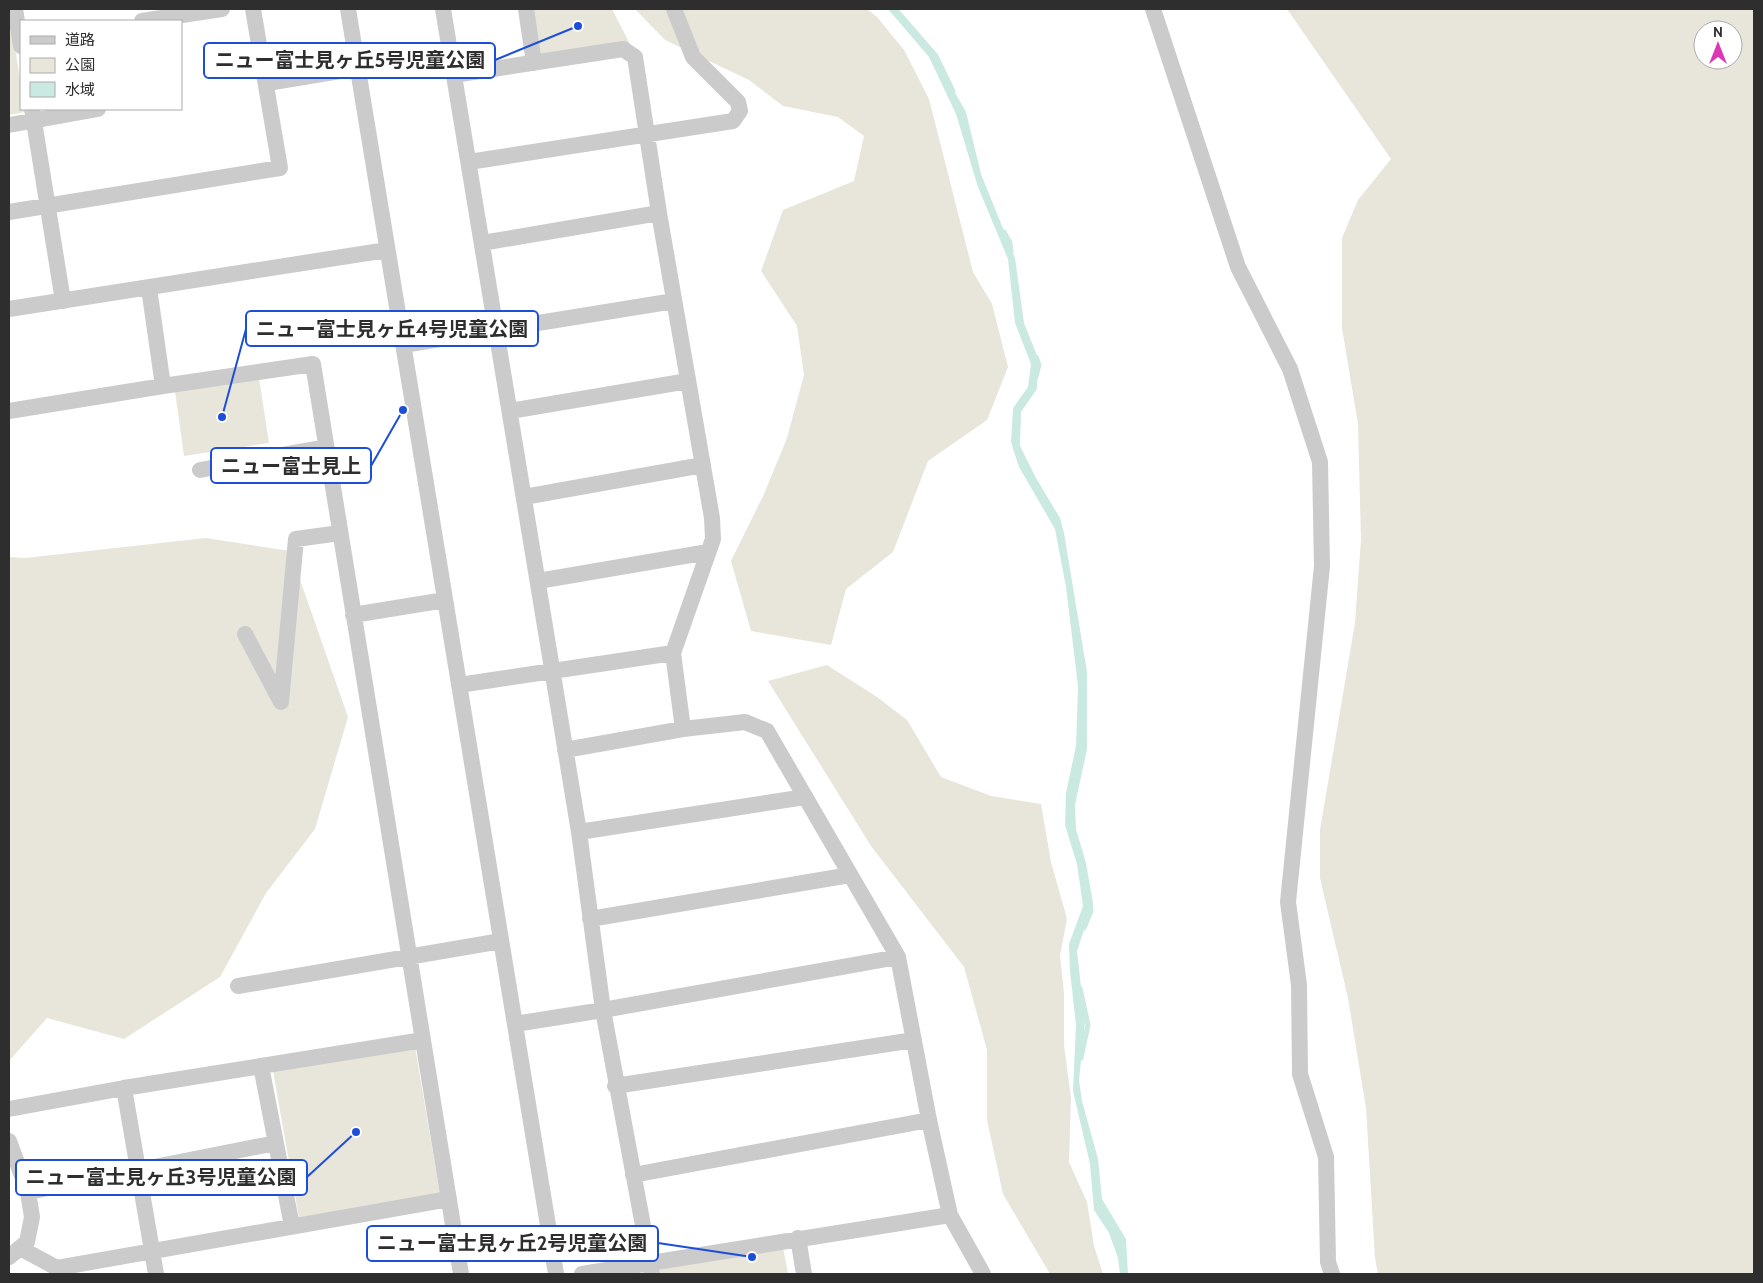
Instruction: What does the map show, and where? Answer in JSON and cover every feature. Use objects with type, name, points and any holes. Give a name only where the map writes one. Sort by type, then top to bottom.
[{"type":"street","points":[[15,9],[20,36]]},
{"type":"street","points":[[165,20],[222,9]]},
{"type":"street","points":[[9,212],[280,168],[254,9]]},
{"type":"street","points":[[348,9],[556,1274]]},
{"type":"street","points":[[444,9],[579,832],[615,1086],[651,1268]]},
{"type":"street","points":[[526,9],[534,63]]},
{"type":"street","points":[[469,162],[733,121],[740,111],[738,102],[693,57],[674,9]]},
{"type":"street","points":[[1153,9],[1238,267],[1290,369],[1320,462],[1322,566],[1288,902],[1299,985],[1300,1074],[1326,1157],[1328,1262],[1332,1274]]},
{"type":"street","points":[[454,75],[623,49],[635,57],[659,213],[712,518],[713,539],[673,653],[683,730]]},
{"type":"street","points":[[267,83],[358,68]]},
{"type":"street","points":[[9,125],[33,114],[85,110]]},
{"type":"street","points":[[33,114],[63,301]]},
{"type":"street","points":[[482,243],[659,213]]},
{"type":"street","points":[[9,310],[387,250]]},
{"type":"street","points":[[149,288],[163,386]]},
{"type":"street","points":[[403,346],[674,301]]},
{"type":"street","points":[[9,411],[312,364],[461,1274]]},
{"type":"street","points":[[510,411],[688,381]]},
{"type":"street","points":[[200,470],[326,447]]},
{"type":"street","points":[[524,497],[702,465]]},
{"type":"street","points":[[245,634],[282,702],[296,539],[340,534]]},
{"type":"street","points":[[538,581],[708,552]]},
{"type":"street","points":[[353,615],[445,600]]},
{"type":"street","points":[[459,685],[673,653]]},
{"type":"street","points":[[565,750],[683,730],[745,722],[766,731],[898,957],[929,1120],[950,1215],[983,1274]]},
{"type":"street","points":[[579,832],[805,797]]},
{"type":"street","points":[[590,918],[850,876]]},
{"type":"street","points":[[238,986],[501,941]]},
{"type":"street","points":[[515,1024],[898,957]]},
{"type":"street","points":[[9,1109],[124,1088],[423,1040]]},
{"type":"street","points":[[615,1086],[914,1040]]},
{"type":"street","points":[[261,1066],[292,1226]]},
{"type":"street","points":[[124,1088],[156,1274]]},
{"type":"street","points":[[633,1175],[929,1120]]},
{"type":"street","points":[[9,1141],[28,1192],[32,1217],[27,1242],[14,1253]]},
{"type":"street","points":[[28,1192],[276,1143]]},
{"type":"street","points":[[14,1253],[56,1268],[449,1199]]},
{"type":"street","points":[[582,1274],[651,1268],[798,1238],[950,1215]]},
{"type":"street","points":[[798,1238],[804,1274]]},
{"type":"green space","points":[[9,9],[20,80],[20,110],[25,110],[25,112],[9,115]]},
{"type":"green space","points":[[533,9],[612,9],[630,44],[540,54]]},
{"type":"green space","points":[[635,9],[867,9],[877,17],[904,50],[929,99],[973,272],[992,304],[1008,367],[987,420],[928,461],[893,552],[846,589],[831,645],[751,631],[731,561],[764,494],[787,438],[804,375],[797,326],[761,271],[783,210],[854,181],[864,136],[838,117],[783,106],[749,80],[665,40]]},
{"type":"green space","points":[[1287,9],[1754,9],[1754,1274],[1378,1274],[1375,1258],[1366,1108],[1348,998],[1320,878],[1320,830],[1355,623],[1361,539],[1358,424],[1342,328],[1342,238],[1358,200],[1391,159]]},
{"type":"green space","points":[[259,378],[269,443],[184,456],[175,391]]},
{"type":"green space","points":[[206,538],[290,551],[348,717],[315,829],[266,893],[220,977],[124,1039],[47,1018],[9,1061],[9,557],[25,558]]},
{"type":"green space","points":[[827,665],[877,697],[907,720],[941,777],[991,796],[1041,804],[1051,862],[1067,919],[1060,955],[1064,994],[1064,1045],[1071,1098],[1069,1162],[1087,1202],[1094,1246],[1103,1274],[1050,1274],[1003,1194],[987,1120],[987,1050],[964,967],[871,846],[768,681]]},
{"type":"green space","points":[[415,1047],[440,1194],[299,1218],[273,1071]]},
{"type":"green space","points":[[783,1247],[788,1274],[657,1274],[656,1268]]},
{"type":"water","points":[[888,9],[893,9],[934,56],[966,112],[981,174],[1015,258],[1024,323],[1038,358],[1037,389],[1021,412],[1020,446],[1036,478],[1060,518],[1087,672],[1087,749],[1075,805],[1076,829],[1086,863],[1093,903],[1077,951],[1085,1023],[1079,1080],[1082,1101],[1098,1159],[1102,1199],[1126,1239],[1128,1274],[1120,1274],[1118,1258],[1109,1233],[1094,1210],[1090,1164],[1073,1091],[1076,1025],[1069,944],[1083,906],[1077,864],[1065,825],[1066,793],[1076,746],[1078,686],[1066,587],[1055,529],[1019,467],[1011,442],[1013,408],[1028,387],[1031,364],[1015,323],[1008,259],[978,187],[956,114],[929,57]]},
{"type":"waterway","points":[[895,9],[936,56],[953,91]]},
{"type":"waterway","points":[[1004,232],[1010,243],[1011,252]]},
{"type":"waterway","points":[[1036,357],[1039,365],[1036,377]]},
{"type":"waterway","points":[[1084,928],[1091,911],[1090,903]]},
{"type":"waterway","points":[[1080,988],[1088,1025],[1081,1058]]},
{"type":"place","name":"ニュー富士見ヶ丘5号児童公園","points":[[578,26]]},
{"type":"place","name":"ニュー富士見上","points":[[403,410]]},
{"type":"place","name":"ニュー富士見ヶ丘4号児童公園","points":[[222,417]]},
{"type":"place","name":"ニュー富士見ヶ丘3号児童公園","points":[[356,1132]]},
{"type":"place","name":"ニュー富士見ヶ丘2号児童公園","points":[[752,1257]]}]
